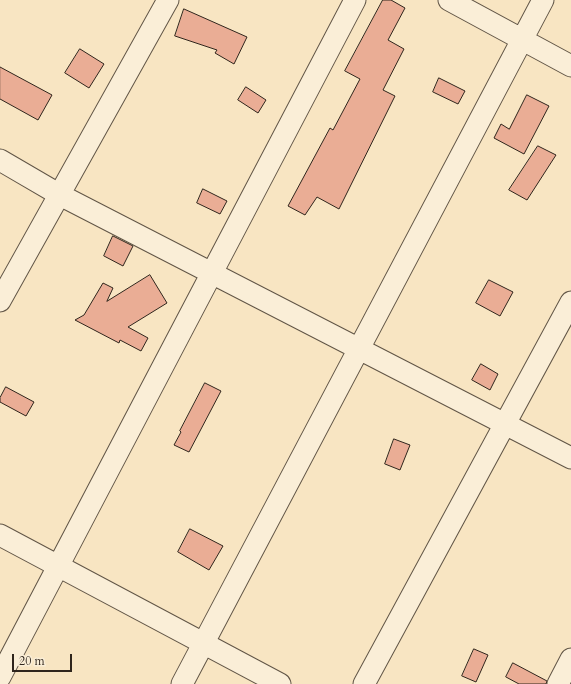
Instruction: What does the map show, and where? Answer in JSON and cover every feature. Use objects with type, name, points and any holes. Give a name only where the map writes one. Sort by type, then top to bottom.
[{"type":"street","points":[[0,301],[168,0]]},
{"type":"street","points":[[0,677],[355,0]]},
{"type":"street","points":[[450,0],[571,66]]},
{"type":"street","points":[[182,684],[542,0]]},
{"type":"street","points":[[0,160],[60,195],[571,458]]},
{"type":"street","points":[[364,684],[571,302]]},
{"type":"street","points":[[0,535],[280,684]]},
{"type":"street","points":[[558,684],[571,659]]},
{"type":"building","points":[[383,0],[391,0],[405,8],[388,40],[404,49],[383,90],[395,96],[339,209],[317,197],[305,215],[288,206],[330,128],[333,130],[360,79],[345,71]]},
{"type":"building","points":[[184,9],[247,37],[234,64],[215,53],[217,50],[175,36]]},
{"type":"building","points":[[80,49],[104,64],[89,88],[65,73]]},
{"type":"building","points":[[0,67],[52,95],[38,120],[0,99]]},
{"type":"building","points":[[439,78],[465,91],[458,104],[433,92]]},
{"type":"building","points":[[246,87],[266,100],[258,113],[238,100]]},
{"type":"building","points":[[527,95],[549,106],[524,154],[494,138],[501,124],[509,129]]},
{"type":"building","points":[[538,146],[556,155],[527,200],[509,190]]},
{"type":"building","points":[[203,189],[227,201],[220,214],[197,203]]},
{"type":"building","points":[[113,236],[133,246],[123,266],[104,256]]},
{"type":"building","points":[[150,275],[167,303],[128,327],[148,338],[141,351],[120,340],[119,343],[75,320],[84,315],[103,283],[113,288],[107,301]]},
{"type":"building","points":[[489,280],[513,292],[500,316],[476,303]]},
{"type":"building","points":[[481,364],[498,374],[490,390],[472,380]]},
{"type":"building","points":[[205,383],[221,391],[189,452],[174,445]]},
{"type":"building","points":[[6,387],[34,402],[26,416],[0,402],[0,398]]},
{"type":"building","points":[[394,439],[410,445],[400,470],[385,464]]},
{"type":"building","points":[[190,529],[223,546],[209,570],[178,552]]},
{"type":"building","points":[[474,649],[488,655],[476,682],[462,676]]},
{"type":"building","points":[[513,663],[547,681],[546,684],[519,684],[506,677]]}]
